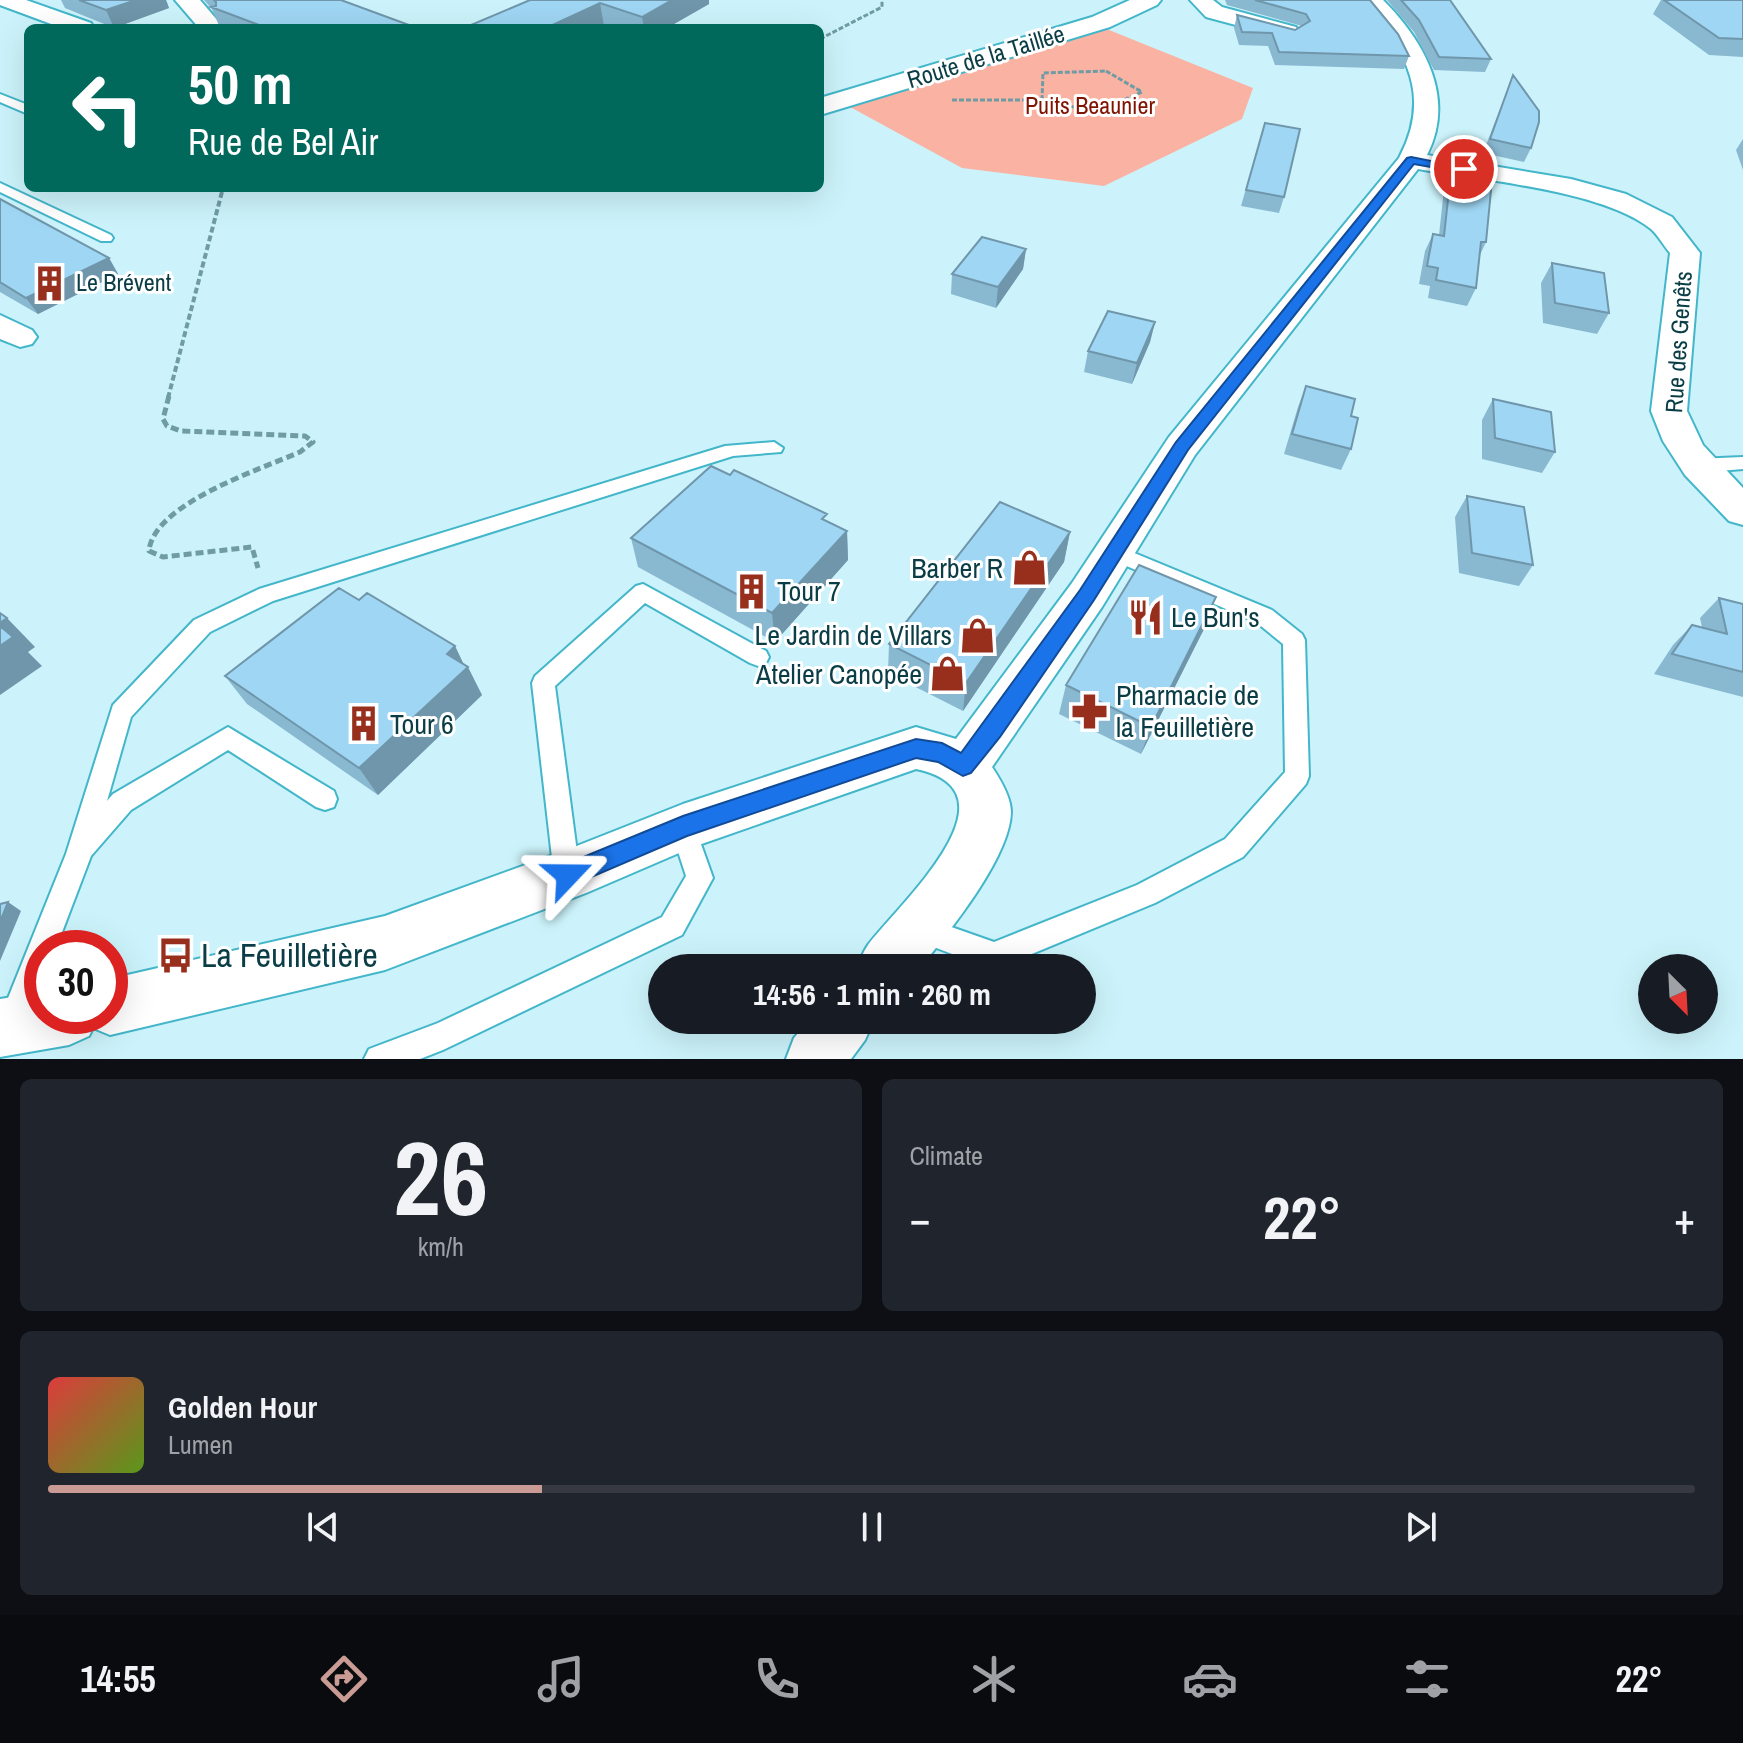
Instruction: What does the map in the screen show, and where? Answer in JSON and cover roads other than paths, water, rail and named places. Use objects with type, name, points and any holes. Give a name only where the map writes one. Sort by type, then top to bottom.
[{"type":"street","points":[[6,0],[72,24]]},
{"type":"street","points":[[187,0],[208,24]]},
{"type":"street","points":[[1201,0],[1214,12],[1292,33]]},
{"type":"street","points":[[963,766],[992,731],[1115,553],[1182,446],[1411,160],[1428,121],[1422,78],[1404,39],[1371,0]]},
{"type":"street","name":"Route de la Taillée","points":[[824,106],[1101,22],[1141,1]]},
{"type":"street","name":"Rue des Genêts","points":[[1411,160],[1571,187],[1616,200],[1662,223],[1685,253],[1669,411],[1677,436],[1695,466],[1743,511]]},
{"type":"street","points":[[128,1003],[385,943],[568,875],[683,827],[916,748],[942,753],[963,766],[984,796],[986,817],[969,857],[896,954]]},
{"type":"street","points":[[815,1059],[834,1034]]},
{"type":"lane","points":[[0,98],[24,108]]},
{"type":"lane","points":[[0,187],[106,238]]},
{"type":"lane","points":[[6,1027],[79,854],[121,712],[202,626],[266,595],[717,454],[732,450],[774,448]]},
{"type":"lane","points":[[1695,466],[1743,463]]},
{"type":"lane","points":[[916,928],[994,956],[1146,894],[1234,848],[1297,776],[1294,640],[1264,616],[1115,553]]},
{"type":"lane","points":[[568,875],[543,683],[643,592],[758,657]]},
{"type":"lane","points":[[79,854],[122,802],[228,737],[325,799]]},
{"type":"lane","points":[[379,1059],[443,1036],[672,926],[700,878],[683,827]]},
{"type":"place","name":"Le Brévent","points":[[50,283]]},
{"type":"place","name":"Barber R","points":[[1029,568]]},
{"type":"place","name":"Tour 7","points":[[751,591]]},
{"type":"place","name":"Le Bun's","points":[[1145,617]]},
{"type":"place","name":"Le Jardin de Villars","points":[[978,635]]},
{"type":"place","name":"Atelier Canopée","points":[[948,674]]},
{"type":"place","name":"Pharmacie de la Feuilletière","points":[[1090,711]]},
{"type":"place","name":"Tour 6","points":[[364,724]]},
{"type":"place","name":"La Feuilletière","points":[[175,955]]},
{"type":"park label","name":"Puits Beaunier","points":[[1090,106]]}]
